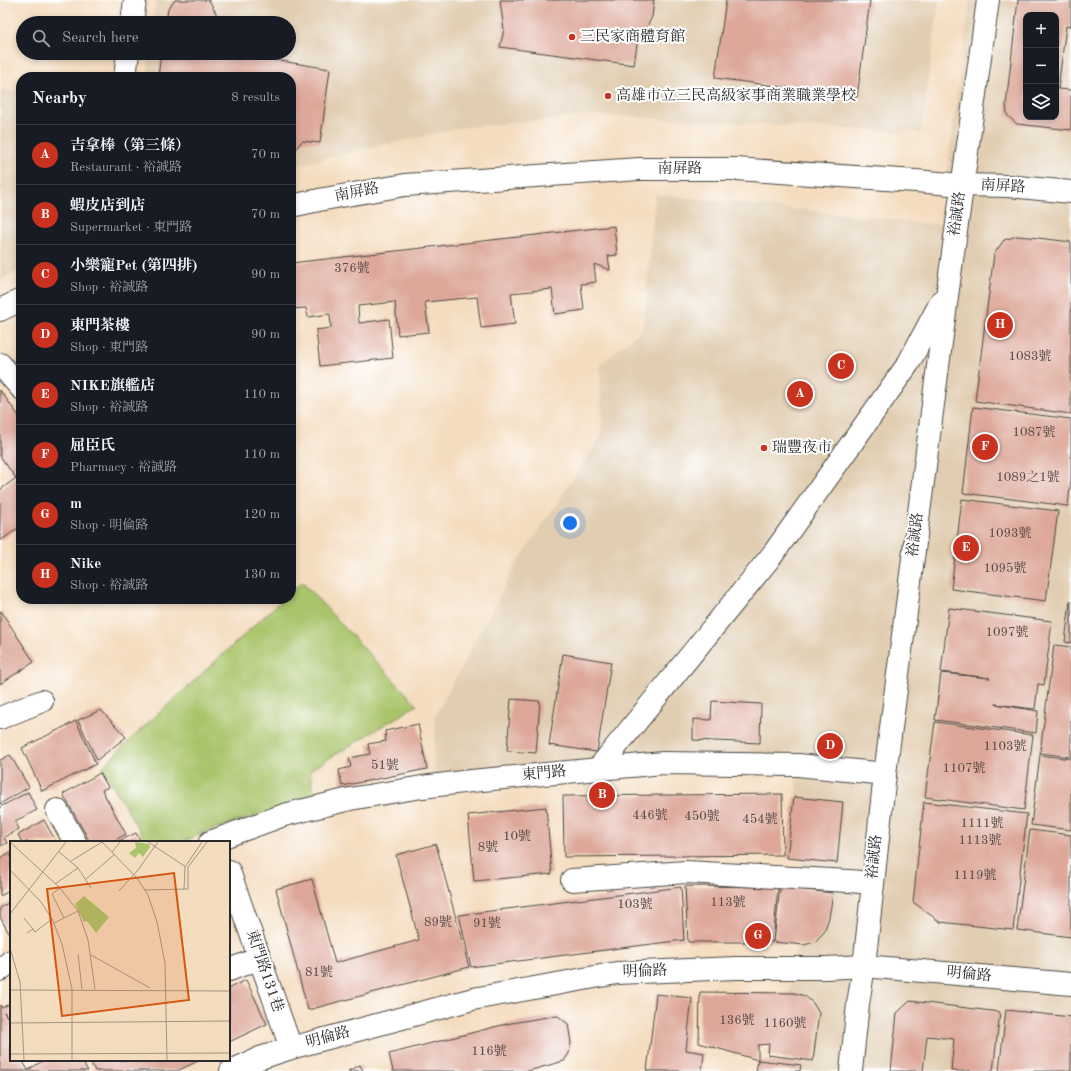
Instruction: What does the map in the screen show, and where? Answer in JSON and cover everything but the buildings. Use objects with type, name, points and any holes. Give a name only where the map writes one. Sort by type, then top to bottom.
[{"type":"street","points":[[133,16],[135,0]]},
{"type":"street","name":"裕誠路","points":[[851,1071],[885,774],[948,289],[988,0]]},
{"type":"street","points":[[126,72],[127,60]]},
{"type":"street","name":"南屏路","points":[[296,205],[405,185],[639,169],[736,169],[962,185],[1008,186],[1071,192]]},
{"type":"street","points":[[597,770],[773,554],[908,364],[948,289]]},
{"type":"street","points":[[0,310],[16,302]]},
{"type":"street","points":[[0,364],[16,382]]},
{"type":"street","points":[[0,718],[42,702]]},
{"type":"street","name":"東門路","points":[[216,841],[284,815],[357,798],[422,786],[662,764],[798,765],[885,774]]},
{"type":"street","points":[[58,810],[74,841]]},
{"type":"street","points":[[572,880],[686,872],[872,883]]},
{"type":"street","name":"東門路131巷","points":[[230,875],[291,1048]]},
{"type":"street","points":[[230,970],[260,958]]},
{"type":"street","name":"明倫路","points":[[231,1071],[264,1064],[291,1048],[473,999],[617,973],[736,968],[864,966],[1071,984]]},
{"type":"shaded area","name":"高雄市立三民高級家事商業職業學校","points":[[156,0],[939,0],[921,133],[595,115],[459,128],[296,165],[296,72],[148,72],[149,60],[296,60],[296,16],[154,16]]},
{"type":"shaded area","points":[[970,0],[1071,0],[1071,1071],[780,1071],[802,889],[795,768],[434,779],[435,717],[514,568],[602,435],[600,365],[643,329],[655,194],[940,225]]},
{"type":"shaded area","points":[[0,89],[16,91],[16,273],[0,281]]},
{"type":"green space","points":[[302,582],[417,705],[310,770],[314,797],[210,830],[184,841],[145,841],[102,767],[278,604],[296,604],[296,587]]},
{"type":"place","name":"三民家商體育館","points":[[572,37]]},
{"type":"place","name":"高雄市立三民高級家事商業職業學校","points":[[608,96]]},
{"type":"place","name":"Nike","points":[[1000,325]]},
{"type":"place","name":"小樂寵Pet (第四排)","points":[[841,366]]},
{"type":"place","name":"吉拿棒（第三條）","points":[[800,394]]},
{"type":"place","name":"屈臣氏","points":[[985,447]]},
{"type":"place","name":"瑞豐夜市","points":[[764,448]]},
{"type":"place","name":"NIKE旗艦店","points":[[966,548]]},
{"type":"place","name":"東門茶樓","points":[[830,746]]},
{"type":"place","name":"蝦皮店到店","points":[[602,795]]},
{"type":"place","name":"m","points":[[758,936]]}]
